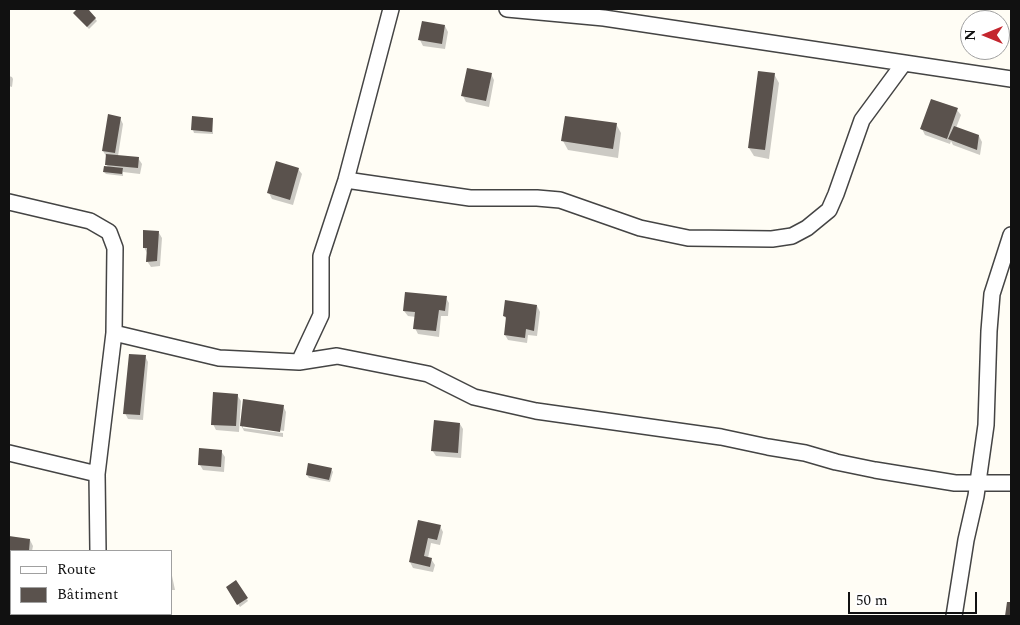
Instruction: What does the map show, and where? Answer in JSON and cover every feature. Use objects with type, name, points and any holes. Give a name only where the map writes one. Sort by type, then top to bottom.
[{"type":"street","points":[[299,362],[321,315],[321,256],[346,180],[392,9]]},
{"type":"street","points":[[507,9],[604,18],[1011,79]]},
{"type":"street","points":[[346,180],[470,198],[560,200],[640,228],[688,238],[772,239],[792,236],[808,228],[829,210],[862,120],[904,63]]},
{"type":"street","points":[[9,202],[90,221],[109,232],[115,248],[114,333],[97,474],[98,550]]},
{"type":"street","points":[[954,616],[986,425],[992,294],[1011,235]]},
{"type":"street","points":[[114,333],[219,358],[299,362],[337,356],[428,374],[474,397],[536,411],[721,437],[806,453],[836,462],[875,470],[955,483],[1011,483]]},
{"type":"street","points":[[9,453],[97,474]]},
{"type":"building","points":[[77,9],[88,9],[96,18],[87,27],[73,13]]},
{"type":"building","points":[[422,21],[445,25],[442,44],[418,40]]},
{"type":"building","points":[[467,68],[492,73],[486,101],[461,96]]},
{"type":"building","points":[[758,71],[775,73],[765,150],[748,148]]},
{"type":"building","points":[[931,99],[958,108],[947,139],[920,129]]},
{"type":"building","points":[[108,114],[121,117],[115,153],[102,151]]},
{"type":"building","points":[[192,116],[213,118],[212,132],[191,130]]},
{"type":"building","points":[[565,116],[617,123],[613,149],[561,141]]},
{"type":"building","points":[[954,126],[979,135],[977,150],[948,139]]},
{"type":"building","points":[[106,154],[139,157],[138,168],[105,165]]},
{"type":"building","points":[[276,161],[299,168],[290,200],[267,193]]},
{"type":"building","points":[[104,166],[123,168],[122,174],[103,172]]},
{"type":"building","points":[[143,230],[159,231],[157,261],[146,262],[147,248],[143,248]]},
{"type":"building","points":[[405,292],[447,296],[445,311],[439,310],[436,331],[413,329],[415,312],[403,311]]},
{"type":"building","points":[[505,300],[537,305],[534,331],[526,329],[525,338],[504,335],[506,317],[503,316]]},
{"type":"building","points":[[129,354],[146,355],[140,415],[123,414]]},
{"type":"building","points":[[213,392],[238,394],[236,426],[211,425]]},
{"type":"building","points":[[243,399],[284,405],[280,432],[240,426]]},
{"type":"building","points":[[434,420],[460,423],[458,453],[431,451]]},
{"type":"building","points":[[199,448],[222,450],[221,467],[198,465]]},
{"type":"building","points":[[308,463],[332,468],[329,480],[306,475]]},
{"type":"building","points":[[418,520],[441,525],[437,540],[428,538],[424,556],[432,558],[430,567],[409,562]]},
{"type":"building","points":[[9,536],[30,539],[29,550],[10,550],[9,561]]},
{"type":"building","points":[[236,580],[248,598],[237,605],[226,587]]},
{"type":"building","points":[[1007,602],[1011,602],[1011,616],[1005,616]]}]
